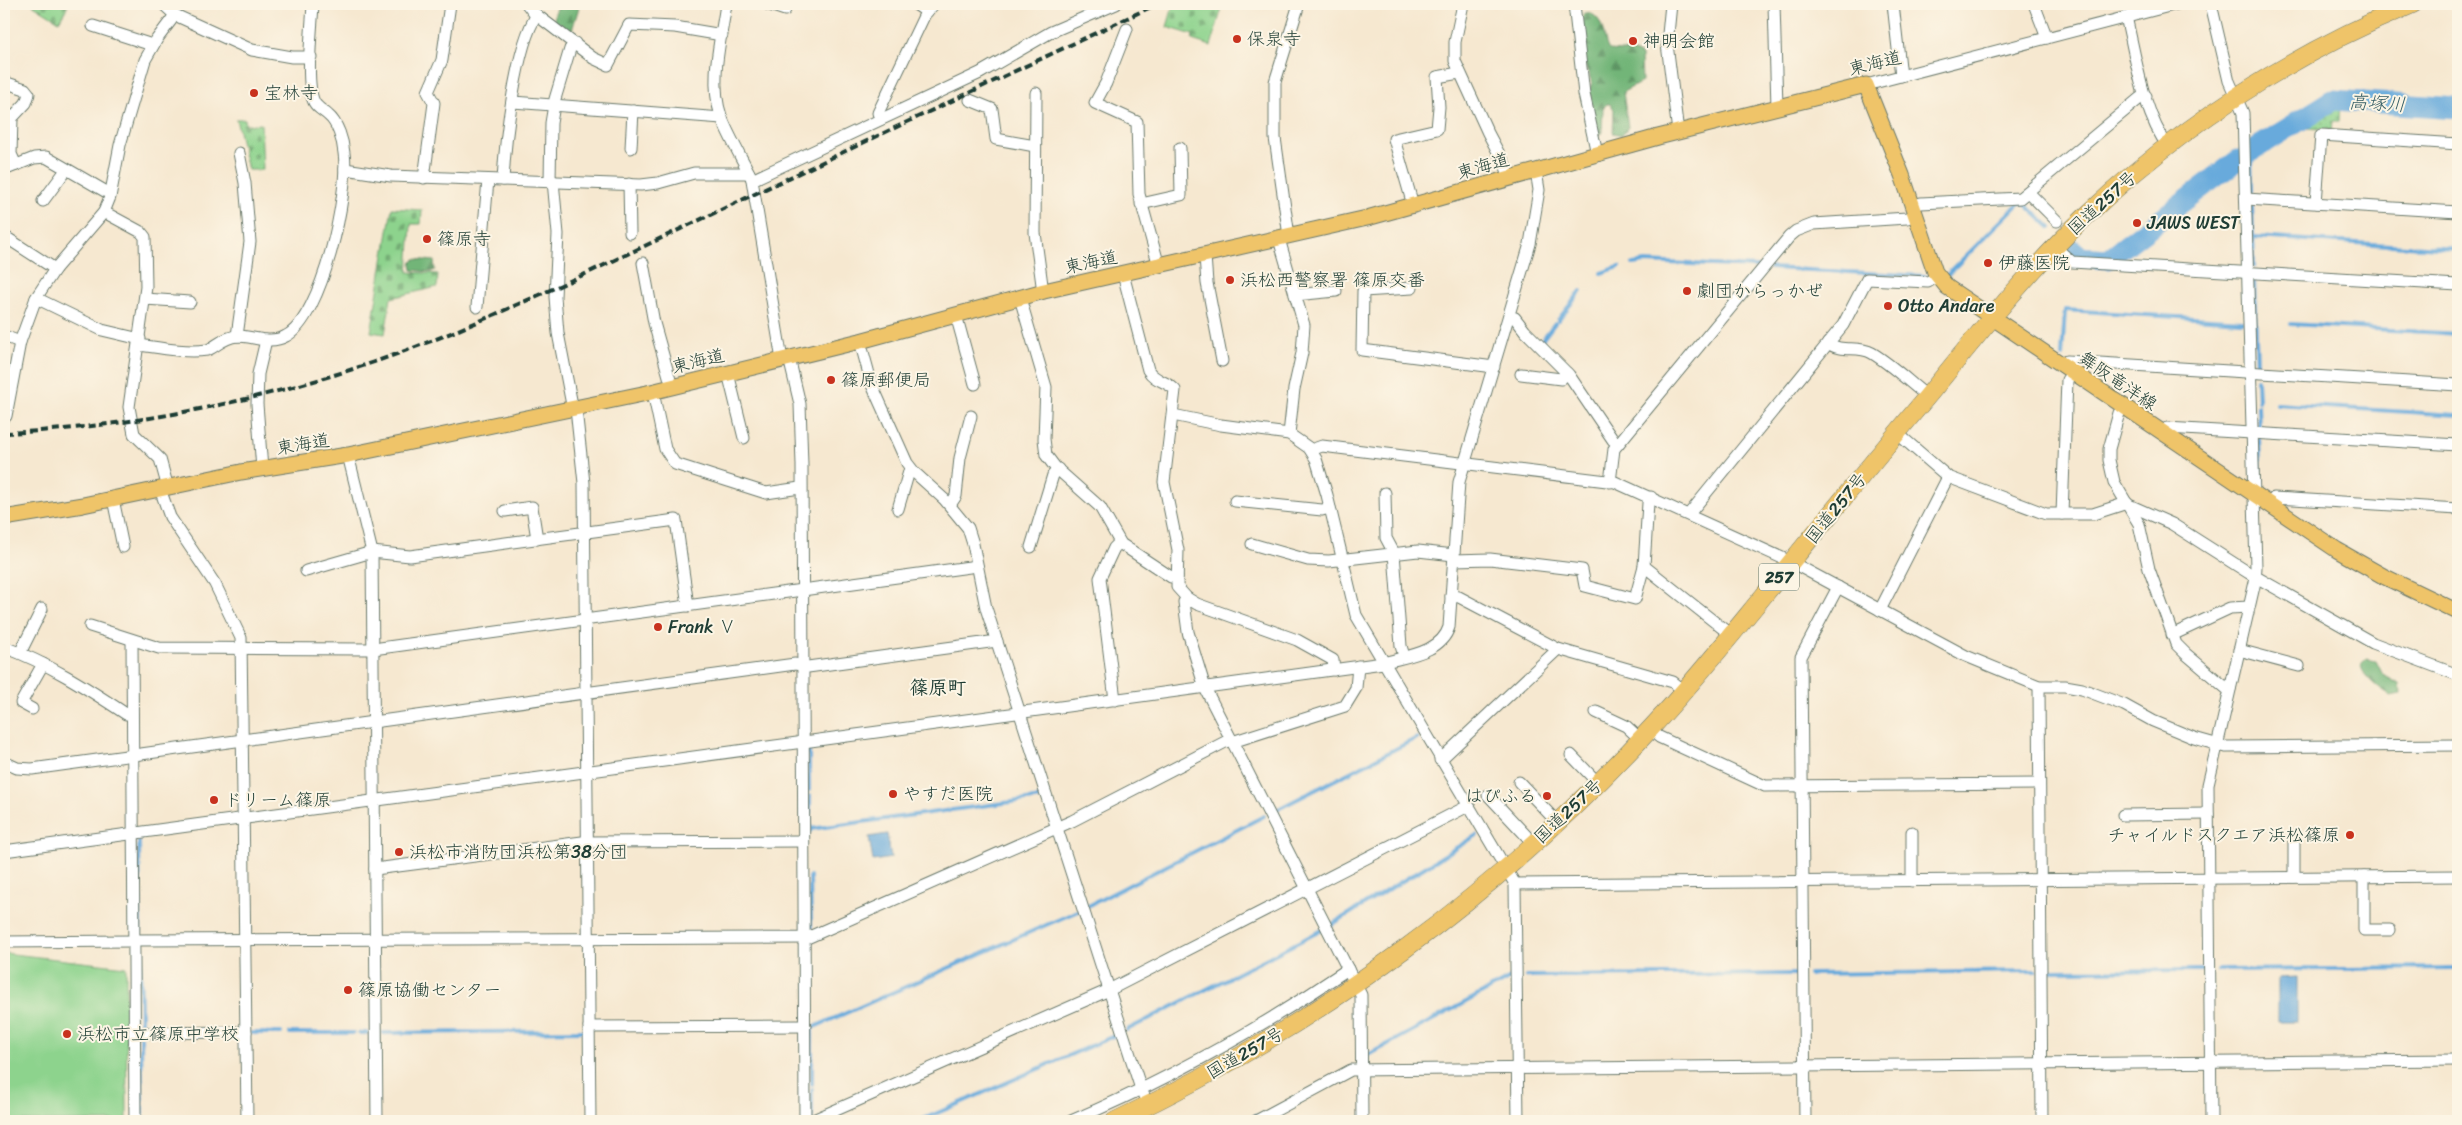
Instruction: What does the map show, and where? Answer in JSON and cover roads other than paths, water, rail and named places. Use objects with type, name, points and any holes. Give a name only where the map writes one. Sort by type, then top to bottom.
[{"type":"highway","name":"国道257号","points":[[1115,1121],[1141,1113],[1254,1048],[1352,976],[1437,925],[1505,869],[1598,784],[1684,691],[1991,319],[2055,247],[2106,198],[2168,146],[2236,98],[2330,42],[2413,4]]},
{"type":"main road","name":"東海道","points":[[4,518],[113,499],[262,469],[348,455],[575,410],[653,392],[860,341],[1043,292],[1284,238],[1413,205],[1678,132],[1866,85]]},
{"type":"main road","name":"舞阪竜洋線","points":[[1866,85],[1938,276],[1955,294],[2254,495],[2367,568],[2458,612]]},
{"type":"street","points":[[163,4],[175,15],[252,50],[292,57],[311,57]]},
{"type":"street","points":[[36,298],[102,330],[139,342],[206,350],[219,341],[237,336],[277,340],[296,329],[316,297],[336,230],[345,169],[344,151],[336,125],[315,103],[311,57],[313,4]]},
{"type":"street","points":[[424,178],[434,103],[428,92],[442,60],[450,4]]},
{"type":"street","points":[[527,4],[537,15],[593,58],[608,66],[629,24],[667,26],[722,35]]},
{"type":"street","points":[[726,4],[716,81],[718,104],[722,118],[750,176],[786,359],[800,404],[805,1121]]},
{"type":"street","points":[[767,4],[784,10]]},
{"type":"street","points":[[881,119],[878,113],[930,8],[915,4]]},
{"type":"street","points":[[345,169],[383,176],[629,184],[649,184],[694,173],[750,176],[881,119],[994,66],[1056,29],[1116,4]]},
{"type":"street","points":[[1289,434],[1304,335],[1302,315],[1295,295],[1284,238],[1275,138],[1274,95],[1275,82],[1299,4]]},
{"type":"street","points":[[1463,4],[1454,52],[1459,73],[1510,178]]},
{"type":"street","points":[[1574,4],[1584,94],[1597,154]]},
{"type":"street","points":[[1672,4],[1667,44],[1678,132]]},
{"type":"street","points":[[1774,4],[1777,107]]},
{"type":"street","points":[[1893,4],[1901,76]]},
{"type":"street","points":[[2034,4],[2047,38]]},
{"type":"street","name":"東海道","points":[[1866,85],[2177,4]]},
{"type":"street","points":[[2211,4],[2229,81],[2243,113],[2256,577],[2208,785],[2212,1121]]},
{"type":"street","points":[[6,416],[20,342],[36,298],[55,269],[104,212],[124,132],[145,60],[152,46],[175,15]]},
{"type":"street","points":[[503,180],[520,61],[532,23],[537,15]]},
{"type":"street","points":[[2126,17],[2146,96],[2158,134],[2168,146]]},
{"type":"street","points":[[93,26],[152,46]]},
{"type":"street","points":[[1127,29],[1106,83],[1095,102],[1137,122],[1138,178],[1141,204],[1159,266]]},
{"type":"street","points":[[575,43],[570,49],[554,105],[550,130],[551,181],[558,234],[556,297],[558,333],[583,455],[590,1121]]},
{"type":"street","points":[[1413,205],[1394,139],[1437,130],[1439,107],[1437,77],[1459,73]]},
{"type":"street","points":[[4,82],[25,90],[29,94],[26,103],[12,118],[11,154],[16,165]]},
{"type":"street","points":[[1036,92],[1036,245],[1043,292]]},
{"type":"street","points":[[1610,482],[1614,449],[1796,230],[1814,224],[1907,218],[1921,203],[2020,198],[2140,98],[2146,96]]},
{"type":"street","points":[[970,100],[992,109],[996,139],[1035,146]]},
{"type":"street","points":[[513,102],[722,118]]},
{"type":"street","points":[[631,148],[633,111]]},
{"type":"street","points":[[2316,203],[2321,135],[2458,144]]},
{"type":"street","points":[[1141,204],[1181,195],[1180,148]]},
{"type":"street","points":[[237,336],[250,242],[245,183],[239,153]]},
{"type":"street","points":[[4,170],[40,156],[51,160],[110,194]]},
{"type":"street","points":[[43,200],[66,170]]},
{"type":"street","points":[[4,851],[1383,663],[1439,644],[1446,636],[1451,596],[1459,482],[1532,235],[1539,184],[1536,171]]},
{"type":"street","points":[[477,307],[488,180]]},
{"type":"street","points":[[629,184],[630,233]]},
{"type":"street","points":[[2028,192],[2057,221]]},
{"type":"street","points":[[2246,199],[2458,212]]},
{"type":"street","points":[[104,212],[141,232],[145,237],[147,277],[129,407],[132,429],[137,438],[160,459],[170,517],[222,597],[237,628],[242,649],[247,1121]]},
{"type":"street","points":[[4,236],[55,269]]},
{"type":"street","points":[[2055,247],[2072,262],[2458,285]]},
{"type":"street","points":[[1205,256],[1222,361]]},
{"type":"street","points":[[643,263],[652,313],[672,387]]},
{"type":"street","points":[[1123,274],[1148,370],[1154,378],[1175,390],[1164,488],[1177,543],[1177,587],[1197,604],[1305,644],[1333,660],[1334,670]]},
{"type":"street","points":[[1689,514],[1843,325],[1867,279],[1928,282],[1938,276]]},
{"type":"street","points":[[1412,288],[1363,291],[1362,350],[1494,367]]},
{"type":"street","points":[[1295,295],[1336,292]]},
{"type":"street","points":[[1020,298],[1046,387],[1044,447],[1050,461],[1100,507],[1120,543],[1171,577],[1177,577]]},
{"type":"street","points":[[145,299],[190,302]]},
{"type":"street","points":[[956,315],[975,384]]},
{"type":"street","points":[[1509,316],[1515,318],[1525,331],[1567,373],[1613,440],[1618,444]]},
{"type":"street","points":[[4,336],[20,342]]},
{"type":"street","points":[[262,469],[257,404],[258,374],[266,340]]},
{"type":"street","points":[[860,341],[872,385],[910,468],[950,505],[968,528],[983,598],[1141,1089],[1141,1113]]},
{"type":"street","points":[[1828,343],[1834,348],[1861,349],[1872,353],[1927,396]]},
{"type":"street","points":[[2062,514],[2067,361],[2458,385]]},
{"type":"street","points":[[728,373],[744,438]]},
{"type":"street","points":[[1521,374],[1561,379],[1567,373]]},
{"type":"street","points":[[653,392],[665,449],[674,464],[766,493],[800,488]]},
{"type":"street","points":[[2123,407],[2111,438],[2109,460],[2114,482],[2139,524],[2149,569],[2172,635],[2186,654],[2230,689]]},
{"type":"street","points":[[1173,415],[1221,425],[1289,434],[1311,450],[1316,459],[1356,615],[1515,884],[1518,1121]]},
{"type":"street","points":[[950,505],[956,496],[960,458],[973,422]]},
{"type":"street","points":[[2163,434],[2167,428],[2458,445]]},
{"type":"street","points":[[1897,434],[1948,477],[2046,514],[2093,514],[2128,504],[2172,524],[2256,577],[2382,648],[2458,675]]},
{"type":"street","points":[[1311,450],[1322,446],[1610,482],[1689,514],[1791,562],[1948,648],[2038,686],[2065,686],[2082,689],[2124,705],[2153,721],[2194,738],[2217,744],[2252,747],[2458,746]]},
{"type":"street","points":[[348,455],[372,552],[378,1121]]},
{"type":"street","points":[[898,509],[910,468]]},
{"type":"street","points":[[1031,547],[1052,475],[1058,469]]},
{"type":"street","points":[[1880,610],[1948,477]]},
{"type":"street","points":[[1385,493],[1386,538],[1394,553],[1401,646],[1404,656]]},
{"type":"street","points":[[1252,544],[1308,560],[1329,561],[1418,550],[1454,557],[1490,559],[1582,570],[1585,586],[1635,599],[1644,566],[1648,503],[1651,498]]},
{"type":"street","points":[[2270,505],[2274,498],[2458,509]]},
{"type":"street","points":[[113,499],[123,547]]},
{"type":"street","points":[[1235,501],[1322,510],[1330,508]]},
{"type":"street","points":[[510,506],[532,507],[537,539]]},
{"type":"street","points":[[306,571],[372,552],[410,556],[585,532],[674,515],[688,606]]},
{"type":"street","points":[[1115,700],[1100,578],[1114,548],[1120,543]]},
{"type":"street","points":[[90,626],[159,648],[373,650],[977,566]]},
{"type":"street","points":[[1644,566],[1731,635]]},
{"type":"street","points":[[1805,1121],[1801,657],[1838,587]]},
{"type":"street","points":[[1451,596],[1459,597],[1558,649],[1673,682],[1684,691]]},
{"type":"street","points":[[1188,598],[1184,602],[1188,632],[1205,688],[1361,995],[1362,1121]]},
{"type":"street","points":[[2172,635],[2230,608],[2249,607]]},
{"type":"street","points":[[20,653],[42,609]]},
{"type":"street","points":[[132,640],[131,756],[135,1121]]},
{"type":"street","points":[[4,762],[17,768],[32,769],[794,664],[808,667],[997,641]]},
{"type":"street","points":[[4,647],[43,664],[84,686],[126,714],[132,714]]},
{"type":"street","points":[[1440,760],[1558,649]]},
{"type":"street","points":[[2239,650],[2299,666]]},
{"type":"street","points":[[32,709],[21,704],[43,664]]},
{"type":"street","points":[[4,942],[804,938],[1057,828],[1232,741],[1345,706],[1356,688],[1358,666]]},
{"type":"street","points":[[2038,686],[2042,1121]]},
{"type":"street","points":[[1596,712],[1645,734],[1659,737],[1765,786],[2039,784]]},
{"type":"street","points":[[1571,755],[1598,784]]},
{"type":"street","points":[[1519,782],[1558,822]]},
{"type":"street","points":[[1488,795],[1534,844]]},
{"type":"street","points":[[811,1121],[1109,990],[1468,806]]},
{"type":"street","points":[[2129,819],[2208,814]]},
{"type":"street","points":[[1912,832],[1912,881]]},
{"type":"street","points":[[2294,838],[2294,877]]},
{"type":"street","points":[[375,869],[587,842],[803,841]]},
{"type":"street","points":[[1515,884],[2458,876]]},
{"type":"street","points":[[2364,877],[2364,930],[2390,930]]},
{"type":"street","points":[[1070,1121],[1141,1089],[1352,976]]},
{"type":"street","points":[[589,1027],[804,1026]]},
{"type":"street","points":[[134,1033],[246,1032]]},
{"type":"street","points":[[1256,1121],[1351,1070],[2458,1060]]},
{"type":"water","points":[[887,834],[891,858],[873,861],[869,837]]},
{"type":"water","points":[[2297,977],[2297,1021],[2278,1021],[2278,978]]},
{"type":"waterway","name":"高塚川","points":[[2250,152],[2333,100],[2458,108]]},
{"type":"waterway","name":"高塚川","points":[[2073,250],[2081,257],[2108,259],[2238,160]]},
{"type":"waterway","points":[[2251,161],[2252,191]]},
{"type":"waterway","points":[[1945,277],[2019,203],[2024,203],[2051,228]]},
{"type":"waterway","points":[[2252,207],[2254,266]]},
{"type":"waterway","points":[[2253,237],[2458,249]]},
{"type":"waterway","points":[[1633,264],[1645,262],[1757,267]]},
{"type":"waterway","points":[[1601,273],[1619,267]]},
{"type":"waterway","points":[[1770,268],[1925,276]]},
{"type":"waterway","points":[[2254,280],[2257,366]]},
{"type":"waterway","points":[[1558,320],[1581,291]]},
{"type":"waterway","points":[[2062,356],[2065,310],[2242,321]]},
{"type":"waterway","points":[[1542,340],[1555,323]]},
{"type":"waterway","points":[[2291,324],[2458,334]]},
{"type":"waterway","points":[[2257,380],[2258,401]]},
{"type":"waterway","points":[[2276,404],[2458,415]]},
{"type":"waterway","points":[[2258,406],[2259,429]]},
{"type":"waterway","points":[[2259,437],[2260,469]]},
{"type":"waterway","points":[[2260,474],[2260,488]]},
{"type":"waterway","points":[[1274,811],[1417,738]]},
{"type":"waterway","points":[[809,748],[809,790]]},
{"type":"waterway","points":[[810,796],[810,831]]},
{"type":"waterway","points":[[810,829],[1042,798]]},
{"type":"waterway","points":[[1088,906],[1264,816]]},
{"type":"waterway","points":[[1331,925],[1477,835]]},
{"type":"waterway","points":[[139,842],[140,933]]},
{"type":"waterway","points":[[810,876],[811,931]]},
{"type":"waterway","points":[[812,1028],[1078,911]]},
{"type":"waterway","points":[[1127,1030],[1322,930]]},
{"type":"waterway","points":[[811,941],[811,1008]]},
{"type":"waterway","points":[[140,947],[141,1029]]},
{"type":"waterway","points":[[2218,970],[2458,968]]},
{"type":"waterway","points":[[2046,971],[2205,970]]},
{"type":"waterway","points":[[1809,974],[2036,971]]},
{"type":"waterway","points":[[1526,976],[1799,974]]},
{"type":"waterway","points":[[1366,1056],[1512,977]]},
{"type":"waterway","points":[[812,1026],[812,1084]]},
{"type":"waterway","points":[[383,1033],[584,1031]]},
{"type":"waterway","points":[[251,1033],[281,1033]]},
{"type":"waterway","points":[[290,1033],[353,1033]]},
{"type":"waterway","points":[[359,1033],[367,1033]]},
{"type":"waterway","points":[[919,1121],[1118,1034]]},
{"type":"waterway","points":[[141,1038],[142,1120]]},
{"type":"waterway","points":[[812,1089],[812,1117]]},
{"type":"waterway","points":[[1247,1121],[1256,1116]]},
{"type":"railway","points":[[4,433],[92,426],[181,413],[225,404],[311,382],[411,349],[581,276],[1157,4]]},
{"type":"place","name":"保泉寺","points":[[1237,39]]},
{"type":"place","name":"神明会館","points":[[1633,41]]},
{"type":"place","name":"宝林寺","points":[[254,93]]},
{"type":"place","name":"JAWS WEST","points":[[2137,223]]},
{"type":"place","name":"篠原寺","points":[[427,239]]},
{"type":"place","name":"伊藤医院","points":[[1988,263]]},
{"type":"place","name":"浜松西警察署 篠原交番","points":[[1230,280]]},
{"type":"place","name":"劇団からっかぜ","points":[[1687,291]]},
{"type":"place","name":"Otto Andare","points":[[1888,306]]},
{"type":"place","name":"篠原郵便局","points":[[831,380]]},
{"type":"place","name":"Frank Ⅴ","points":[[658,627]]},
{"type":"place","name":"やすだ医院","points":[[893,794]]},
{"type":"place","name":"はぴふる","points":[[1547,796]]},
{"type":"place","name":"ドリーム篠原","points":[[214,800]]},
{"type":"place","name":"チャイルドスクエア浜松篠原","points":[[2350,835]]},
{"type":"place","name":"浜松市消防団浜松第38分団","points":[[399,852]]},
{"type":"place","name":"篠原協働センター","points":[[348,990]]},
{"type":"place","name":"浜松市立篠原中学校","points":[[67,1034]]},
{"type":"district","name":"篠原町","points":[[938,687]]}]
